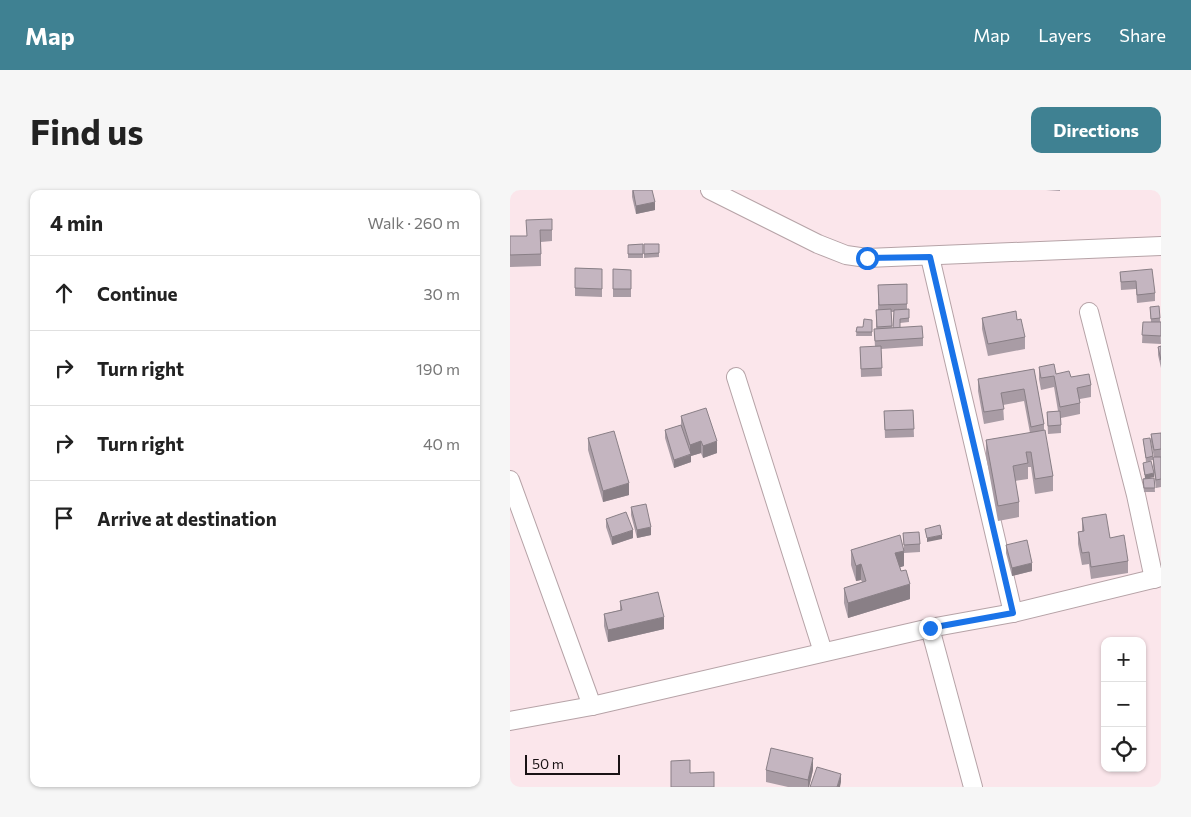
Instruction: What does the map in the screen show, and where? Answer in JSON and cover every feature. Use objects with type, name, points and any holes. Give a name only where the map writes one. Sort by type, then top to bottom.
[{"type":"street","points":[[710,190],[846,256],[867,258],[930,257],[1161,246]]},
{"type":"street","points":[[930,257],[1013,613]]},
{"type":"street","points":[[510,721],[592,706],[930,628],[1013,613],[1157,578],[1089,312]]},
{"type":"street","points":[[736,377],[823,652]]},
{"type":"street","points":[[510,480],[592,706]]},
{"type":"street","points":[[930,628],[973,787]]},
{"type":"building","points":[[633,190],[652,190],[655,202],[636,206]]},
{"type":"building","points":[[552,219],[552,230],[540,230],[541,254],[510,255],[510,236],[527,236],[526,220]]},
{"type":"building","points":[[643,244],[643,254],[628,254],[628,245]]},
{"type":"building","points":[[644,244],[659,244],[659,253],[644,254]]},
{"type":"building","points":[[575,268],[602,269],[602,289],[575,288]]},
{"type":"building","points":[[613,269],[631,270],[631,289],[613,289]]},
{"type":"building","points":[[1152,269],[1155,293],[1137,295],[1136,281],[1121,282],[1120,272]]},
{"type":"building","points":[[907,284],[907,304],[879,305],[878,285]]},
{"type":"building","points":[[1159,306],[1160,318],[1151,319],[1150,307]]},
{"type":"building","points":[[891,309],[892,326],[877,327],[876,310]]},
{"type":"building","points":[[909,309],[909,318],[900,319],[900,328],[893,328],[894,310]]},
{"type":"building","points":[[1016,311],[1017,320],[1021,319],[1025,337],[988,344],[982,318]]},
{"type":"building","points":[[864,319],[872,320],[872,332],[856,332],[857,327],[863,327]]},
{"type":"building","points":[[1143,322],[1161,322],[1161,336],[1142,335]]},
{"type":"building","points":[[922,326],[923,338],[875,341],[874,329]]},
{"type":"building","points":[[881,346],[882,368],[861,369],[860,347]]},
{"type":"building","points":[[1161,346],[1161,360],[1158,347]]},
{"type":"building","points":[[1054,364],[1056,374],[1069,371],[1071,377],[1089,374],[1091,385],[1077,388],[1080,403],[1060,407],[1054,376],[1041,378],[1039,367]]},
{"type":"building","points":[[1034,369],[1044,424],[1031,427],[1024,389],[1001,393],[1004,409],[984,412],[978,379]]},
{"type":"building","points":[[706,408],[717,441],[703,446],[701,441],[690,445],[681,416]]},
{"type":"building","points":[[913,410],[914,429],[885,430],[884,411]]},
{"type":"building","points":[[1060,411],[1061,425],[1048,426],[1047,412]]},
{"type":"building","points":[[681,425],[691,454],[674,460],[665,430]]},
{"type":"building","points":[[1045,430],[1053,476],[1035,479],[1031,452],[1026,452],[1028,463],[1013,466],[1019,502],[998,506],[986,440]]},
{"type":"building","points":[[614,431],[629,483],[603,491],[588,438]]},
{"type":"building","points":[[1161,433],[1161,449],[1154,450],[1151,434]]},
{"type":"building","points":[[1150,438],[1153,456],[1146,458],[1143,439]]},
{"type":"building","points":[[1153,457],[1161,457],[1161,479],[1156,480]]},
{"type":"building","points":[[1151,461],[1154,473],[1145,475],[1143,463]]},
{"type":"building","points":[[1154,478],[1155,488],[1144,488],[1143,479]]},
{"type":"building","points":[[646,504],[651,527],[637,530],[631,507]]},
{"type":"building","points":[[626,512],[633,530],[612,537],[606,519]]},
{"type":"building","points":[[1106,514],[1110,538],[1124,535],[1128,561],[1091,567],[1089,552],[1082,553],[1078,532],[1084,531],[1082,518]]},
{"type":"building","points":[[940,525],[942,535],[927,538],[925,529]]},
{"type":"building","points":[[919,532],[920,544],[904,545],[903,533]]},
{"type":"building","points":[[900,535],[904,551],[895,553],[901,571],[906,570],[910,584],[848,603],[844,588],[866,581],[861,564],[856,566],[851,550]]},
{"type":"building","points":[[1027,540],[1032,563],[1012,568],[1006,545]]},
{"type":"building","points":[[658,592],[664,617],[608,630],[604,614],[622,610],[620,601]]},
{"type":"building","points":[[771,748],[813,758],[808,780],[766,770]]},
{"type":"building","points":[[690,760],[690,773],[714,772],[714,787],[671,787],[671,761]]},
{"type":"building","points":[[817,767],[841,774],[837,787],[810,787]]},
{"type":"route","points":[[867,258],[930,257],[1013,613],[930,628]]}]
